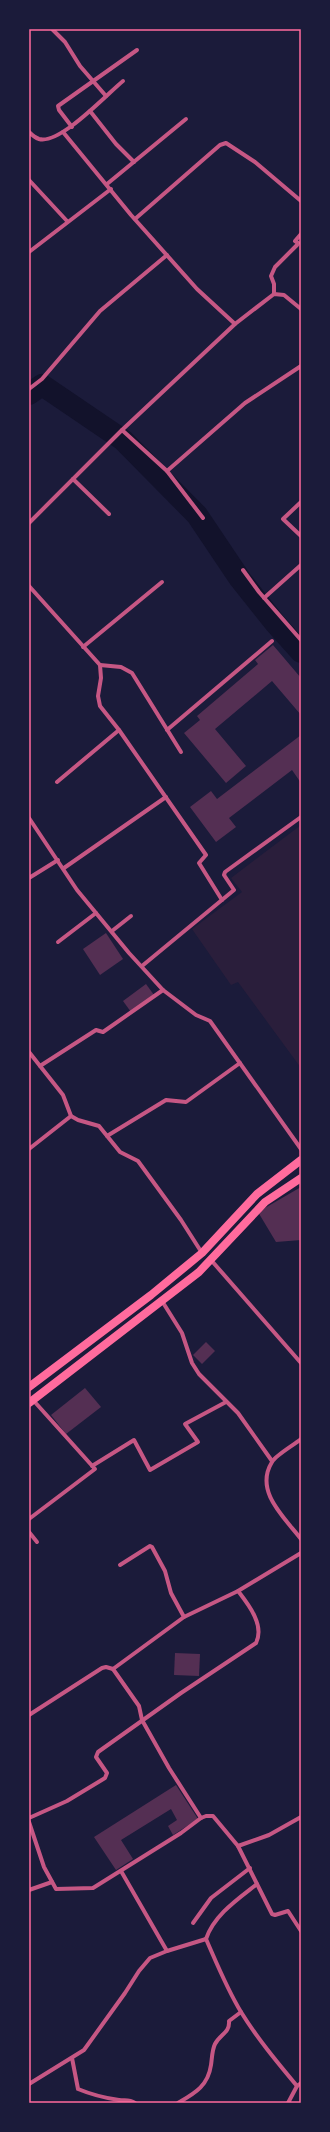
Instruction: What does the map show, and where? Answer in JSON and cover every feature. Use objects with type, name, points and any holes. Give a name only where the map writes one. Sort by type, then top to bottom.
[{"type":"main road","points":[[29,1387],[151,1295],[202,1253],[257,1194],[301,1160]]},
{"type":"main road","points":[[31,1402],[211,1260],[265,1202],[301,1178]]},
{"type":"street","points":[[52,29],[65,42],[80,66],[106,96]]},
{"type":"street","points":[[72,127],[58,110],[58,106],[137,50]]},
{"type":"street","points":[[29,132],[39,139],[45,140],[63,132],[72,127],[123,81]]},
{"type":"street","points":[[90,111],[116,144],[134,162]]},
{"type":"street","points":[[107,184],[186,119]]},
{"type":"street","points":[[63,132],[166,255],[197,289],[235,324]]},
{"type":"street","points":[[135,219],[220,145],[226,143],[255,162],[301,201]]},
{"type":"street","points":[[29,180],[67,221]]},
{"type":"street","points":[[29,252],[67,221],[111,189]]},
{"type":"street","points":[[274,294],[274,284],[271,276],[275,267],[297,245],[298,243],[295,241],[301,234]]},
{"type":"street","points":[[29,389],[42,380],[100,311],[166,255]]},
{"type":"street","points":[[29,523],[121,432],[235,324],[274,294],[284,295],[301,309]]},
{"type":"street","points":[[167,471],[245,403],[301,366]]},
{"type":"street","points":[[121,432],[167,471],[203,518]]},
{"type":"street","points":[[73,479],[109,514]]},
{"type":"street","points":[[301,502],[283,519],[301,536]]},
{"type":"street","points":[[264,598],[301,565]]},
{"type":"street","points":[[243,570],[264,598],[301,640]]},
{"type":"street","points":[[83,647],[162,582]]},
{"type":"street","points":[[29,586],[100,665],[101,678],[98,696],[100,706],[119,730],[206,855],[199,864],[222,900]]},
{"type":"street","points":[[167,730],[272,641]]},
{"type":"street","points":[[100,665],[121,667],[132,673],[181,752]]},
{"type":"street","points":[[57,782],[119,730]]},
{"type":"street","points":[[64,868],[166,797]]},
{"type":"street","points":[[142,966],[234,890],[224,875],[225,872],[301,817]]},
{"type":"street","points":[[29,818],[64,868],[77,890],[163,990],[196,1015],[210,1021],[301,1149]]},
{"type":"street","points":[[29,878],[58,860]]},
{"type":"street","points":[[58,942],[96,913]]},
{"type":"street","points":[[112,931],[131,916]]},
{"type":"street","points":[[40,1066],[96,1030],[103,1032],[163,990]]},
{"type":"street","points":[[29,1052],[63,1095],[71,1116],[78,1120],[99,1126],[120,1152],[138,1161],[153,1179],[202,1253]]},
{"type":"street","points":[[106,1136],[166,1100],[186,1102],[240,1063]]},
{"type":"street","points":[[29,1149],[71,1116]]},
{"type":"street","points":[[211,1260],[301,1363]]},
{"type":"street","points":[[162,1300],[182,1333],[192,1363],[204,1380],[238,1413],[272,1461]]},
{"type":"street","points":[[29,1519],[95,1469],[31,1402]]},
{"type":"street","points":[[92,1466],[134,1440],[150,1470],[198,1442],[185,1424],[226,1402]]},
{"type":"street","points":[[301,1439],[272,1461],[266,1483],[268,1497],[301,1538]]},
{"type":"street","points":[[29,1532],[37,1542]]},
{"type":"street","points":[[120,1565],[152,1547],[166,1571],[172,1593],[184,1616]]},
{"type":"street","points":[[113,1669],[184,1616],[238,1591],[301,1553]]},
{"type":"street","points":[[29,1818],[67,1800],[107,1776],[107,1773],[96,1756],[97,1754],[142,1720],[256,1643],[258,1637],[257,1622],[249,1605],[238,1591]]},
{"type":"street","points":[[29,1714],[102,1668],[106,1667],[113,1669],[139,1706],[142,1720],[169,1768],[201,1818]]},
{"type":"street","points":[[29,1822],[44,1867],[58,1890],[90,1889],[121,1871],[201,1818],[211,1815],[217,1818],[238,1846],[272,1914],[275,1915],[288,1911],[301,1931]]},
{"type":"street","points":[[238,1846],[269,1834],[301,1817]]},
{"type":"street","points":[[193,1923],[211,1898],[250,1868]]},
{"type":"street","points":[[121,1871],[167,1951]]},
{"type":"street","points":[[29,1890],[52,1882]]},
{"type":"street","points":[[29,2084],[72,2058],[89,2044],[99,2026],[125,1993],[144,1963],[150,1958],[167,1951],[206,1939],[214,1923],[228,1908],[257,1884]]},
{"type":"street","points":[[206,1939],[223,1979],[241,2012],[264,2046],[297,2086]]},
{"type":"street","points":[[178,2103],[205,2084],[210,2073],[215,2044],[227,2031],[229,2021],[241,2012]]},
{"type":"street","points":[[72,2058],[78,2089],[87,2093],[120,2100],[130,2100],[134,2103]]},
{"type":"street","points":[[288,2103],[297,2086],[301,2083]]},
{"type":"shaded area","points":[[301,825],[301,1068],[238,982],[231,985],[192,929],[242,892],[231,878]]},
{"type":"building","points":[[273,645],[301,678],[301,715],[272,681],[215,729],[246,766],[226,783],[184,733],[200,720],[197,716],[258,664],[255,660]]},
{"type":"building","points":[[301,735],[301,783],[292,770],[229,818],[236,827],[216,842],[190,807],[211,791],[217,799]]},
{"type":"building","points":[[106,933],[123,959],[100,975],[83,949]]},
{"type":"building","points":[[146,984],[154,995],[131,1012],[123,1001]]},
{"type":"building","points":[[301,1187],[301,1240],[276,1242],[258,1212]]},
{"type":"building","points":[[206,1342],[215,1351],[202,1364],[193,1355]]},
{"type":"building","points":[[85,1388],[101,1407],[66,1434],[51,1415]]},
{"type":"building","points":[[175,1653],[200,1654],[199,1676],[174,1675]]},
{"type":"building","points":[[176,1785],[198,1819],[173,1835],[168,1826],[177,1820],[171,1809],[121,1840],[133,1859],[116,1870],[94,1837]]},
{"type":"waterway","points":[[29,394],[42,385],[123,440],[197,515],[240,579],[275,623],[301,652]]}]
